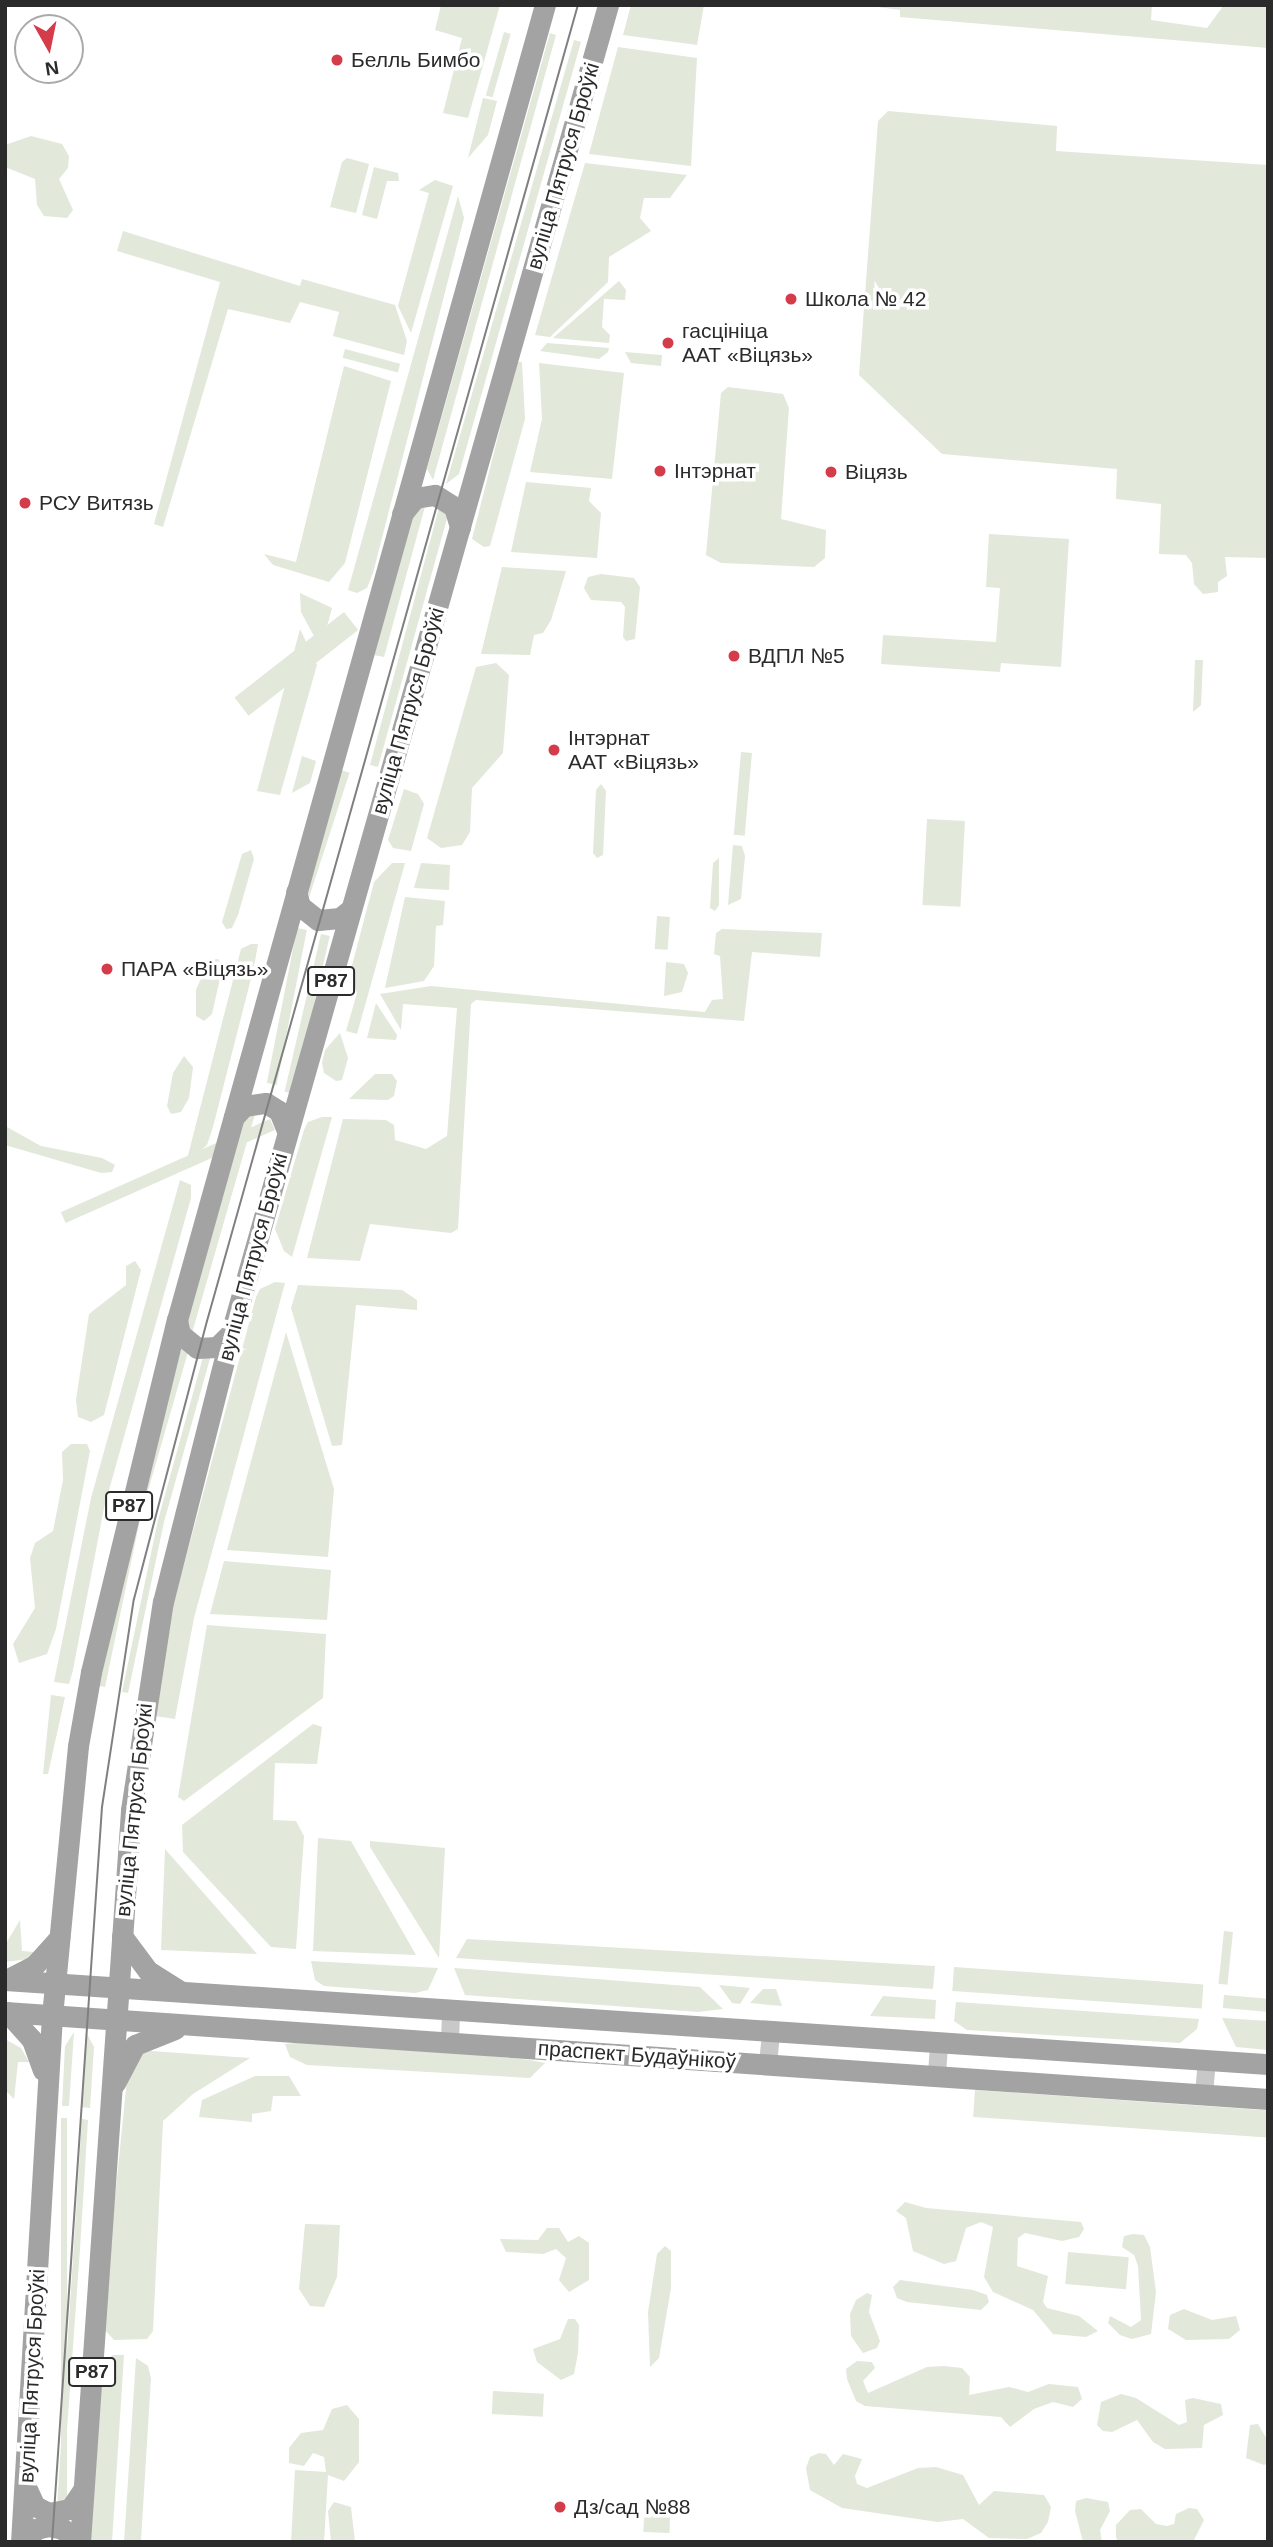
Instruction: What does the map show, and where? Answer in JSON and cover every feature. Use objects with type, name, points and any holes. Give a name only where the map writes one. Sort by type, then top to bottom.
[{"type":"main road","name":"вуліца Пятруся Броўкі","points":[[22,2542],[52,2016],[78,1746],[91,1672],[177,1320],[545,5]]},
{"type":"main road","name":"вуліца Пятруся Броўкі","points":[[78,2542],[116,1989],[146,1691],[163,1602],[231,1333],[608,5]]},
{"type":"main road","points":[[417,462],[426,480],[438,487],[454,489],[474,477]]},
{"type":"main road","points":[[402,514],[415,498],[435,495],[454,506],[460,527]]},
{"type":"main road","points":[[296,892],[300,906],[318,920],[340,918],[351,909]]},
{"type":"main road","points":[[234,1117],[251,1103],[266,1103],[279,1111],[288,1131]]},
{"type":"main road","points":[[177,1320],[180,1334],[197,1348],[216,1347],[231,1333]]},
{"type":"main road","points":[[122,1936],[158,1981],[187,1995]]},
{"type":"main road","points":[[6,1980],[34,1966],[59,1938]]},
{"type":"main road","name":"праспект Будаўнікоў","points":[[6,1980],[187,1995],[1268,2064]]},
{"type":"main road","points":[[6,2012],[41,2057],[47,2096]]},
{"type":"main road","name":"праспект Будаўнікоў","points":[[6,2012],[937,2074],[1268,2099]]},
{"type":"main road","points":[[110,2098],[135,2045],[150,2035],[191,2025]]},
{"type":"main road","points":[[25,2485],[35,2507],[49,2513],[70,2509],[82,2491]]},
{"type":"main road","points":[[22,2542],[36,2529],[49,2526],[63,2529],[78,2542]]},
{"type":"street","points":[[450,2012],[450,2042]]},
{"type":"street","points":[[768,2063],[771,2033]]},
{"type":"street","points":[[937,2074],[939,2043]]},
{"type":"street","points":[[1204,2094],[1207,2060]]},
{"type":"shaded area","points":[[441,5],[500,5],[468,118],[443,113],[462,38],[435,30]]},
{"type":"shaded area","points":[[631,5],[704,5],[697,45],[623,35]]},
{"type":"shaded area","points":[[863,5],[1152,5],[1151,20],[1207,28],[1224,5],[1268,5],[1268,48],[900,17],[900,10]]},
{"type":"shaded area","points":[[504,32],[511,34],[493,97],[486,95]]},
{"type":"shaded area","points":[[550,33],[556,35],[433,480],[427,469]]},
{"type":"shaded area","points":[[574,40],[581,42],[459,474],[446,484]]},
{"type":"shaded area","points":[[618,47],[697,58],[691,166],[589,154]]},
{"type":"shaded area","points":[[483,98],[497,101],[488,135],[468,158]]},
{"type":"shaded area","points":[[888,111],[1057,126],[1056,151],[1268,165],[1268,558],[1225,557],[1227,576],[1218,582],[1218,592],[1203,594],[1194,584],[1192,563],[1186,555],[1159,554],[1161,504],[1116,499],[1117,469],[942,454],[859,375],[878,121]]},
{"type":"shaded area","points":[[31,136],[62,144],[69,156],[68,168],[59,179],[73,210],[67,218],[44,216],[37,205],[35,179],[5,167],[5,145]]},
{"type":"shaded area","points":[[347,158],[369,164],[356,213],[330,207],[342,162]]},
{"type":"shaded area","points":[[585,163],[687,175],[670,198],[644,198],[640,218],[651,231],[609,257],[608,282],[550,337],[535,335]]},
{"type":"shaded area","points":[[374,167],[398,173],[399,181],[387,181],[377,219],[362,215]]},
{"type":"shaded area","points":[[435,180],[453,186],[411,333],[398,306],[429,193],[419,190]]},
{"type":"shaded area","points":[[458,196],[464,218],[373,573],[367,588],[357,593],[348,590]]},
{"type":"shaded area","points":[[123,231],[300,286],[302,279],[395,305],[407,341],[404,355],[333,336],[339,312],[300,302],[290,323],[228,309],[163,527],[154,524],[220,282],[117,251]]},
{"type":"shaded area","points":[[619,281],[626,290],[625,300],[604,299],[602,327],[610,335],[609,343],[553,338]]},
{"type":"shaded area","points":[[547,343],[609,348],[599,359],[540,351]]},
{"type":"shaded area","points":[[345,349],[400,364],[398,372],[343,358]]},
{"type":"shaded area","points":[[625,352],[662,355],[661,366],[631,363]]},
{"type":"shaded area","points":[[517,362],[522,362],[525,419],[490,546],[484,547],[472,539]]},
{"type":"shaded area","points":[[539,363],[624,373],[612,479],[530,472],[542,419]]},
{"type":"shaded area","points":[[344,366],[391,381],[345,563],[329,582],[273,565],[264,554],[296,562]]},
{"type":"shaded area","points":[[728,387],[783,394],[789,408],[781,519],[826,530],[825,558],[814,567],[721,563],[706,555],[721,393]]},
{"type":"shaded area","points":[[526,482],[591,488],[589,501],[601,513],[597,558],[511,552]]},
{"type":"shaded area","points":[[427,499],[384,657],[374,655],[413,508]]},
{"type":"shaded area","points":[[440,504],[448,515],[378,767],[370,765]]},
{"type":"shaded area","points":[[989,534],[1069,539],[1061,667],[1001,663],[1000,672],[881,664],[883,635],[996,642],[1000,588],[986,587]]},
{"type":"shaded area","points":[[502,567],[566,571],[551,620],[543,633],[534,635],[530,655],[481,654]]},
{"type":"shaded area","points":[[601,574],[634,578],[640,587],[635,639],[626,641],[623,637],[625,607],[621,602],[591,600],[584,588],[588,577]]},
{"type":"shaded area","points":[[300,593],[332,608],[321,649],[301,612]]},
{"type":"shaded area","points":[[344,612],[358,630],[249,716],[234,698]]},
{"type":"shaded area","points":[[300,629],[317,665],[280,795],[257,791]]},
{"type":"shaded area","points":[[1195,660],[1203,660],[1201,705],[1193,712]]},
{"type":"shaded area","points":[[496,663],[509,675],[503,753],[472,788],[470,832],[462,845],[441,848],[427,838],[476,667]]},
{"type":"shaded area","points":[[741,752],[752,753],[745,836],[734,835]]},
{"type":"shaded area","points":[[302,756],[316,761],[310,783],[292,793]]},
{"type":"shaded area","points":[[341,770],[350,773],[309,897],[301,895]]},
{"type":"shaded area","points":[[601,784],[606,791],[603,855],[597,858],[593,853],[596,790]]},
{"type":"shaded area","points":[[404,789],[418,794],[424,804],[411,851],[393,848],[388,840]]},
{"type":"shaded area","points":[[927,819],[965,821],[960,907],[922,905]]},
{"type":"shaded area","points":[[733,845],[742,846],[745,856],[741,899],[728,905]]},
{"type":"shaded area","points":[[251,850],[254,859],[238,915],[232,928],[226,929],[222,922],[242,854]]},
{"type":"shaded area","points":[[719,858],[719,905],[715,911],[710,908],[713,863]]},
{"type":"shaded area","points":[[392,863],[405,863],[357,1034],[346,1031],[357,993],[350,973],[374,882]]},
{"type":"shaded area","points":[[421,863],[450,865],[449,890],[414,888]]},
{"type":"shaded area","points":[[405,897],[445,901],[443,925],[436,926],[434,966],[424,981],[385,988]]},
{"type":"shaded area","points":[[657,916],[670,917],[668,950],[655,949]]},
{"type":"shaded area","points":[[297,928],[307,930],[277,1085],[267,1083]]},
{"type":"shaded area","points":[[722,929],[822,933],[820,957],[752,952],[744,1021],[476,1000],[471,1004],[458,1229],[451,1233],[370,1224],[360,1261],[307,1258],[343,1119],[386,1120],[394,1125],[395,1140],[426,1149],[447,1136],[457,1008],[403,1004],[401,1030],[380,994],[431,986],[705,1012],[712,1000],[723,999],[720,956],[714,954],[716,933]]},
{"type":"shaded area","points":[[321,934],[330,936],[293,1094],[285,1092]]},
{"type":"shaded area","points":[[258,944],[254,967],[213,1127],[207,1145],[186,1163],[241,949]]},
{"type":"shaded area","points":[[218,959],[223,965],[212,1014],[204,1021],[196,1016],[196,990],[209,960]]},
{"type":"shaded area","points":[[666,962],[684,964],[688,973],[682,992],[664,996]]},
{"type":"shaded area","points":[[376,1003],[397,1035],[396,1040],[367,1038]]},
{"type":"shaded area","points":[[340,1033],[348,1058],[342,1080],[336,1081],[324,1073],[322,1063],[325,1050]]},
{"type":"shaded area","points":[[184,1056],[193,1067],[189,1098],[181,1112],[171,1114],[167,1106],[173,1073]]},
{"type":"shaded area","points":[[375,1074],[392,1074],[397,1081],[394,1096],[388,1100],[349,1099]]},
{"type":"shaded area","points":[[255,1114],[192,1333],[187,1324],[243,1120]]},
{"type":"shaded area","points":[[332,1117],[292,1257],[284,1251],[275,1229],[304,1130],[308,1122]]},
{"type":"shaded area","points":[[270,1119],[275,1130],[66,1223],[61,1212]]},
{"type":"shaded area","points":[[5,1126],[41,1146],[102,1158],[115,1165],[112,1172],[101,1173],[5,1145]]},
{"type":"shaded area","points":[[180,1180],[191,1185],[191,1198],[104,1508],[73,1670],[69,1684],[54,1682],[91,1498]]},
{"type":"shaded area","points":[[135,1261],[141,1270],[104,1415],[91,1422],[78,1417],[76,1400],[89,1314],[126,1285],[126,1266]]},
{"type":"shaded area","points":[[275,1282],[285,1283],[194,1618],[175,1719],[155,1716],[171,1613],[256,1297],[260,1289]]},
{"type":"shaded area","points":[[298,1285],[402,1290],[417,1300],[417,1310],[356,1305],[342,1445],[332,1446],[291,1308]]},
{"type":"shaded area","points":[[286,1332],[334,1489],[328,1557],[227,1550]]},
{"type":"shaded area","points":[[182,1346],[188,1352],[141,1515],[105,1687],[99,1686],[135,1514]]},
{"type":"shaded area","points":[[211,1355],[164,1522],[128,1693],[122,1692],[158,1520],[203,1357]]},
{"type":"shaded area","points":[[71,1444],[87,1444],[90,1451],[56,1629],[47,1654],[19,1663],[13,1644],[35,1608],[30,1558],[35,1543],[53,1531],[63,1480],[62,1452]]},
{"type":"shaded area","points":[[224,1561],[331,1570],[327,1620],[210,1614]]},
{"type":"shaded area","points":[[207,1625],[326,1634],[323,1698],[184,1801],[178,1797]]},
{"type":"shaded area","points":[[51,1695],[65,1697],[48,1774],[43,1774]]},
{"type":"shaded area","points":[[313,1724],[322,1727],[317,1764],[275,1763],[273,1820],[296,1821],[304,1836],[296,1949],[271,1947],[183,1852],[182,1825]]},
{"type":"shaded area","points":[[318,1838],[351,1841],[416,1955],[313,1951]]},
{"type":"shaded area","points":[[370,1841],[445,1848],[439,1958],[370,1847]]},
{"type":"shaded area","points":[[165,1849],[257,1954],[161,1950]]},
{"type":"shaded area","points":[[20,1920],[22,1951],[34,1952],[28,1959],[5,1962],[5,1945]]},
{"type":"shaded area","points":[[1224,1931],[1233,1932],[1227,1985],[1218,1984]]},
{"type":"shaded area","points":[[467,1939],[935,1966],[933,1989],[456,1958]]},
{"type":"shaded area","points":[[311,1961],[438,1968],[428,1990],[415,1993],[324,1986],[315,1980]]},
{"type":"shaded area","points":[[954,1967],[1203,1984],[1202,2008],[952,1991]]},
{"type":"shaded area","points":[[454,1968],[700,1987],[723,2009],[698,2012],[465,1995]]},
{"type":"shaded area","points":[[719,1985],[750,1988],[740,2004],[732,2003]]},
{"type":"shaded area","points":[[763,1989],[776,1989],[782,2006],[750,2003]]},
{"type":"shaded area","points":[[1224,1995],[1268,1999],[1267,2012],[1223,2008]]},
{"type":"shaded area","points":[[883,1996],[936,2000],[935,2019],[870,2016]]},
{"type":"shaded area","points":[[956,2002],[1199,2019],[1197,2029],[1180,2043],[967,2030],[954,2021]]},
{"type":"shaded area","points":[[1222,2018],[1268,2021],[1268,2050],[1236,2047]]},
{"type":"shaded area","points":[[74,2032],[69,2106],[62,2106],[65,2046]]},
{"type":"shaded area","points":[[86,2032],[94,2047],[90,2108],[81,2107]]},
{"type":"shaded area","points":[[151,2037],[151,2051],[250,2058],[193,2094],[163,2121],[153,2331],[147,2339],[114,2340],[102,2327],[128,2069]]},
{"type":"shaded area","points":[[5,2039],[21,2048],[29,2062],[18,2062],[14,2099],[5,2090]]},
{"type":"shaded area","points":[[324,2040],[545,2063],[530,2078],[307,2065],[290,2057],[285,2044]]},
{"type":"shaded area","points":[[255,2076],[289,2076],[301,2096],[273,2096],[271,2111],[252,2114],[252,2122],[199,2117],[202,2100]]},
{"type":"shaded area","points":[[975,2090],[1268,2110],[1266,2137],[973,2117]]},
{"type":"shaded area","points":[[61,2118],[67,2118],[67,2501],[61,2501]]},
{"type":"shaded area","points":[[82,2119],[88,2120],[80,2249],[62,2500],[57,2507]]},
{"type":"shaded area","points":[[905,2202],[926,2208],[1081,2222],[1084,2229],[1079,2237],[1062,2241],[1025,2233],[1018,2238],[1017,2266],[1048,2276],[1043,2302],[1047,2308],[1079,2316],[1098,2331],[1086,2337],[1053,2334],[1033,2310],[993,2292],[984,2277],[993,2227],[981,2222],[966,2228],[956,2261],[944,2264],[913,2251],[906,2218],[896,2211]]},
{"type":"shaded area","points":[[305,2224],[340,2225],[337,2277],[324,2307],[310,2306],[299,2289]]},
{"type":"shaded area","points":[[547,2228],[559,2228],[568,2242],[579,2236],[589,2243],[589,2280],[569,2292],[559,2280],[566,2258],[556,2249],[543,2254],[506,2252],[500,2239],[538,2240]]},
{"type":"shaded area","points":[[1144,2235],[1150,2247],[1156,2292],[1151,2334],[1132,2339],[1120,2335],[1108,2323],[1110,2316],[1131,2327],[1141,2320],[1138,2266],[1134,2255],[1122,2247],[1124,2236]]},
{"type":"shaded area","points":[[665,2246],[671,2251],[671,2288],[659,2358],[650,2367],[648,2312],[657,2254]]},
{"type":"shaded area","points":[[1068,2252],[1129,2257],[1126,2289],[1065,2284]]},
{"type":"shaded area","points":[[900,2280],[973,2290],[987,2295],[989,2302],[981,2310],[907,2302],[897,2298],[893,2287]]},
{"type":"shaded area","points":[[867,2293],[872,2295],[869,2312],[880,2341],[877,2348],[863,2353],[851,2336],[850,2314],[856,2300]]},
{"type":"shaded area","points":[[1184,2309],[1212,2320],[1236,2316],[1240,2330],[1229,2339],[1186,2340],[1168,2329],[1170,2315]]},
{"type":"shaded area","points":[[568,2319],[575,2319],[579,2325],[578,2353],[574,2374],[561,2380],[537,2362],[533,2349],[560,2339]]},
{"type":"shaded area","points":[[113,2355],[124,2355],[112,2542],[86,2542],[98,2366]]},
{"type":"shaded area","points":[[136,2358],[148,2366],[151,2378],[141,2540],[164,2542],[124,2542]]},
{"type":"shaded area","points":[[857,2361],[872,2362],[875,2368],[863,2381],[868,2393],[927,2367],[943,2366],[962,2368],[970,2377],[969,2395],[1009,2387],[1028,2392],[1049,2384],[1078,2387],[1082,2399],[1073,2407],[1053,2402],[1034,2409],[1010,2427],[1001,2417],[865,2406],[856,2401],[847,2379],[846,2369]]},
{"type":"shaded area","points":[[493,2391],[544,2394],[543,2417],[492,2414]]},
{"type":"shaded area","points":[[1121,2394],[1136,2398],[1179,2425],[1187,2422],[1185,2400],[1193,2398],[1221,2404],[1223,2415],[1204,2425],[1202,2448],[1165,2449],[1153,2442],[1137,2420],[1112,2432],[1103,2431],[1097,2425],[1101,2402]]},
{"type":"shaded area","points":[[347,2405],[359,2419],[359,2462],[344,2481],[328,2475],[324,2542],[291,2542],[295,2470],[326,2472],[324,2457],[313,2453],[304,2466],[289,2463],[289,2448],[301,2433],[323,2430],[332,2409]]},
{"type":"shaded area","points":[[1258,2424],[1268,2441],[1268,2463],[1264,2465],[1246,2458],[1250,2425]]},
{"type":"shaded area","points":[[819,2453],[826,2454],[834,2465],[843,2454],[862,2459],[855,2476],[857,2484],[867,2488],[918,2468],[936,2467],[963,2475],[979,2505],[994,2491],[1044,2495],[1051,2507],[1048,2522],[1041,2533],[1027,2539],[989,2538],[963,2519],[938,2522],[842,2508],[810,2490],[806,2468],[810,2457]]},
{"type":"shaded area","points":[[1086,2498],[1108,2502],[1110,2511],[1100,2530],[1102,2542],[1083,2542],[1075,2511],[1076,2501]]},
{"type":"shaded area","points":[[334,2502],[351,2507],[355,2542],[331,2542],[328,2511]]},
{"type":"shaded area","points":[[1189,2508],[1197,2509],[1204,2520],[1193,2542],[1119,2542],[1116,2538],[1116,2525],[1130,2510],[1141,2509],[1156,2524],[1167,2526],[1174,2524],[1176,2514]]},
{"type":"shaded area","points":[[644,2516],[670,2517],[669,2533],[643,2532]]},
{"type":"tram line","points":[[52,2542],[102,1807],[134,1599],[207,1321],[578,5]]},
{"type":"place","name":"Белль Бимбо","points":[[337,60]]},
{"type":"place","name":"Школа № 42","points":[[791,299]]},
{"type":"place","name":"гасцініца ААТ «Віцязь»","points":[[668,343]]},
{"type":"place","name":"Інтэрнат","points":[[660,471]]},
{"type":"place","name":"Віцязь","points":[[831,472]]},
{"type":"place","name":"РСУ Витязь","points":[[25,503]]},
{"type":"place","name":"ВДПЛ №5","points":[[734,656]]},
{"type":"place","name":"Інтэрнат ААТ «Віцязь»","points":[[554,750]]},
{"type":"place","name":"ПАРА «Віцязь»","points":[[107,969]]},
{"type":"place","name":"Дз/сад №88","points":[[560,2507]]}]
